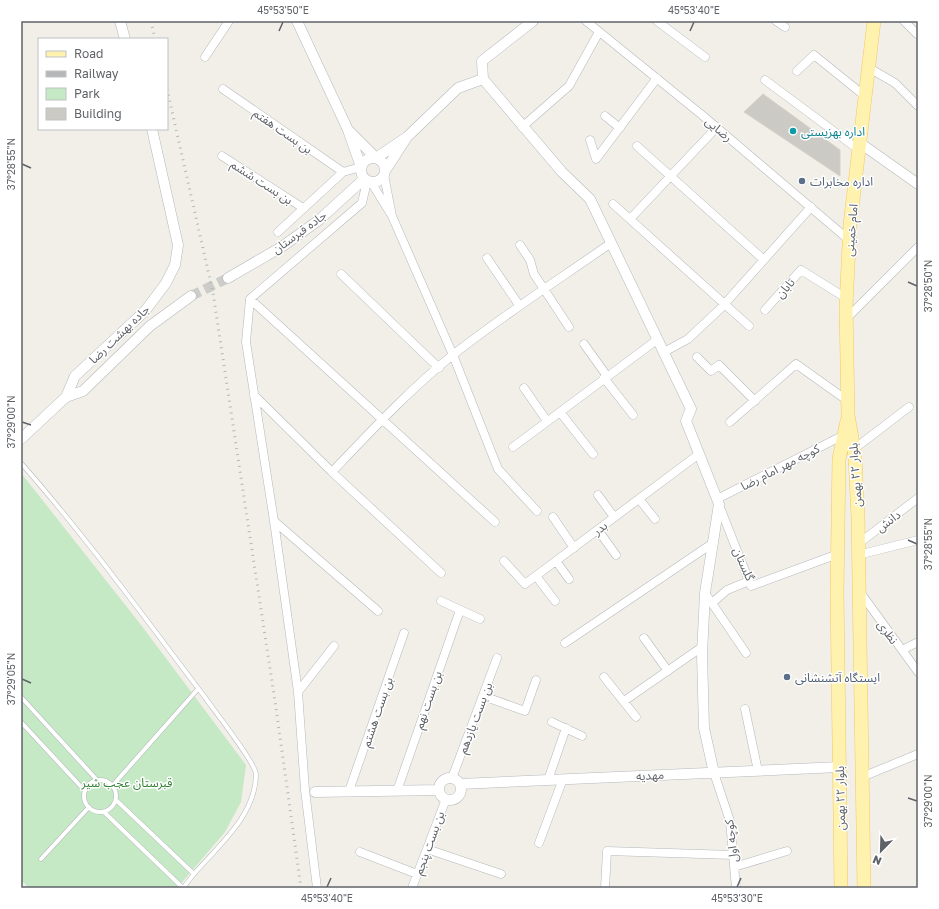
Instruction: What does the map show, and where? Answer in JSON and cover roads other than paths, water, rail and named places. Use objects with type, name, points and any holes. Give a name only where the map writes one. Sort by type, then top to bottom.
[{"type":"main road","name":"امام خمینی","points":[[848,415],[846,298],[849,240],[874,21]]},
{"type":"main road","name":"بلوار ۲۲ بهمن","points":[[841,888],[838,554],[839,459],[848,415]]},
{"type":"main road","name":"بلوار ۲۲ بهمن","points":[[848,415],[854,449],[858,549],[864,888]]},
{"type":"street","points":[[120,21],[126,38]]},
{"type":"street","points":[[205,57],[229,21]]},
{"type":"street","points":[[297,21],[348,130],[360,167],[367,181],[392,216],[453,355],[498,469],[537,511]]},
{"type":"street","points":[[532,21],[482,61],[483,79],[522,127],[562,172],[590,199],[691,409],[686,421],[718,502],[705,593],[702,647],[704,728],[714,773]]},
{"type":"street","name":"رضایی","points":[[586,21],[717,127],[849,240]]},
{"type":"street","points":[[657,21],[705,57]]},
{"type":"street","points":[[776,21],[784,27]]},
{"type":"street","points":[[904,21],[917,34]]},
{"type":"street","points":[[522,127],[569,86],[599,32]]},
{"type":"street","points":[[797,71],[814,55],[866,97]]},
{"type":"street","points":[[869,68],[895,82],[918,106]]},
{"type":"street","points":[[590,140],[596,159],[657,78]]},
{"type":"street","points":[[278,232],[343,172],[360,167],[368,159],[376,158],[407,137],[458,88],[483,79]]},
{"type":"street","points":[[765,80],[860,147],[918,184]]},
{"type":"street","name":"بن بست هفتم","points":[[223,89],[343,172]]},
{"type":"street","points":[[605,116],[620,128]]},
{"type":"street","points":[[630,219],[717,127]]},
{"type":"street","name":"جاده بهشت رضا","points":[[66,397],[75,376],[145,311],[166,283],[175,265],[178,245],[152,130]]},
{"type":"street","points":[[348,130],[383,163],[392,216]]},
{"type":"street","points":[[367,181],[379,181],[407,137]]},
{"type":"street","points":[[637,146],[764,260]]},
{"type":"street","name":"بن بست ششم","points":[[222,156],[303,208]]},
{"type":"street","points":[[317,888],[305,790],[298,692],[274,521],[246,342],[250,299],[362,203],[367,181]]},
{"type":"street","name":"جاده قبرستان","points":[[228,278],[283,246],[319,220],[367,181]]},
{"type":"street","points":[[613,204],[749,326]]},
{"type":"street","points":[[664,352],[688,339],[724,304],[811,207]]},
{"type":"street","points":[[332,472],[382,418],[453,355],[543,288],[611,244]]},
{"type":"street","points":[[520,245],[530,260],[534,274],[569,327]]},
{"type":"street","points":[[846,320],[918,247]]},
{"type":"street","points":[[487,258],[519,305]]},
{"type":"street","name":"تابان","points":[[765,310],[801,270],[846,298]]},
{"type":"street","points":[[341,274],[439,368]]},
{"type":"street","points":[[21,439],[66,397],[82,391],[150,326],[191,296]]},
{"type":"street","points":[[250,299],[495,522]]},
{"type":"street","points":[[513,447],[658,339]]},
{"type":"street","points":[[584,344],[605,377],[633,415]]},
{"type":"street","points":[[696,357],[711,371],[718,365],[754,401]]},
{"type":"street","points":[[730,422],[796,364],[848,400]]},
{"type":"street","points":[[524,388],[547,421]]},
{"type":"street","points":[[254,396],[332,472],[441,573]]},
{"type":"street","points":[[854,449],[909,407]]},
{"type":"street","points":[[560,412],[594,454]]},
{"type":"street","name":"کوچه مهر امام رضا","points":[[718,502],[844,435]]},
{"type":"street","name":"بدر","points":[[504,561],[525,584],[699,454]]},
{"type":"street","points":[[598,495],[614,517]]},
{"type":"street","name":"دانش","points":[[858,549],[918,498]]},
{"type":"street","points":[[639,499],[655,519]]},
{"type":"street","name":"گلستان","points":[[718,502],[751,586],[838,554]]},
{"type":"street","points":[[553,517],[574,548]]},
{"type":"street","points":[[274,521],[378,611]]},
{"type":"street","points":[[598,530],[616,555]]},
{"type":"street","points":[[858,549],[918,540]]},
{"type":"street","points":[[565,643],[713,542]]},
{"type":"street","points":[[556,561],[570,579]]},
{"type":"street","points":[[536,576],[555,601]]},
{"type":"street","points":[[712,603],[727,590],[749,581]]},
{"type":"street","name":"نظری","points":[[859,591],[918,672]]},
{"type":"street","points":[[705,593],[746,653]]},
{"type":"street","points":[[440,601],[480,619]]},
{"type":"street","name":"بن بست نهم","points":[[397,791],[460,610]]},
{"type":"street","name":"بن بست هشتم","points":[[349,791],[404,633]]},
{"type":"street","points":[[644,638],[668,671]]},
{"type":"street","points":[[902,650],[918,642]]},
{"type":"street","points":[[298,692],[334,646]]},
{"type":"street","points":[[624,701],[702,647]]},
{"type":"street","name":"بن بست یازدهم","points":[[456,781],[483,696],[497,658]]},
{"type":"street","points":[[604,677],[636,717]]},
{"type":"street","points":[[483,696],[525,711],[536,680]]},
{"type":"street","points":[[745,709],[758,771]]},
{"type":"street","points":[[552,722],[582,736]]},
{"type":"street","points":[[548,780],[566,728]]},
{"type":"street","points":[[862,777],[918,754]]},
{"type":"street","name":"مهدیه","points":[[456,781],[548,780],[840,767]]},
{"type":"street","name":"کوچه اول","points":[[714,773],[730,821],[736,888]]},
{"type":"street","points":[[538,843],[563,779]]},
{"type":"street","points":[[442,780],[456,781],[461,792],[456,798],[446,799],[439,790],[442,780]]},
{"type":"street","points":[[315,792],[439,790]]},
{"type":"street","name":"بن بست پنجم","points":[[412,888],[446,799]]},
{"type":"street","points":[[427,849],[501,874]]},
{"type":"street","points":[[605,888],[607,851],[733,855]]},
{"type":"street","points":[[734,867],[787,851]]},
{"type":"street","points":[[360,852],[417,874]]},
{"type":"lane","points":[[21,463],[46,491],[129,597],[235,738],[256,772],[254,794],[241,821],[183,888],[104,812],[93,810],[89,807],[84,797],[85,791],[89,784],[103,779],[113,785],[116,789],[116,800],[114,806],[104,812]]},
{"type":"lane","points":[[113,785],[198,689]]},
{"type":"lane","points":[[21,697],[97,780]]},
{"type":"lane","points":[[21,722],[85,791]]},
{"type":"lane","points":[[116,800],[194,874]]},
{"type":"lane","points":[[41,859],[89,807]]},
{"type":"tunnel","points":[[191,296],[228,278]]},
{"type":"railway","points":[[151,21],[155,38]]},
{"type":"railway","points":[[168,93],[213,293],[276,708],[301,888]]},
{"type":"place","name":"اداره بهزیستی","points":[[793,131]]},
{"type":"place","name":"اداره مخابرات","points":[[802,181]]},
{"type":"place","name":"ایستگاه آتشنشانی","points":[[787,677]]},
{"type":"park label","name":"قبرستان عجب شیر","points":[[127,782]]}]
